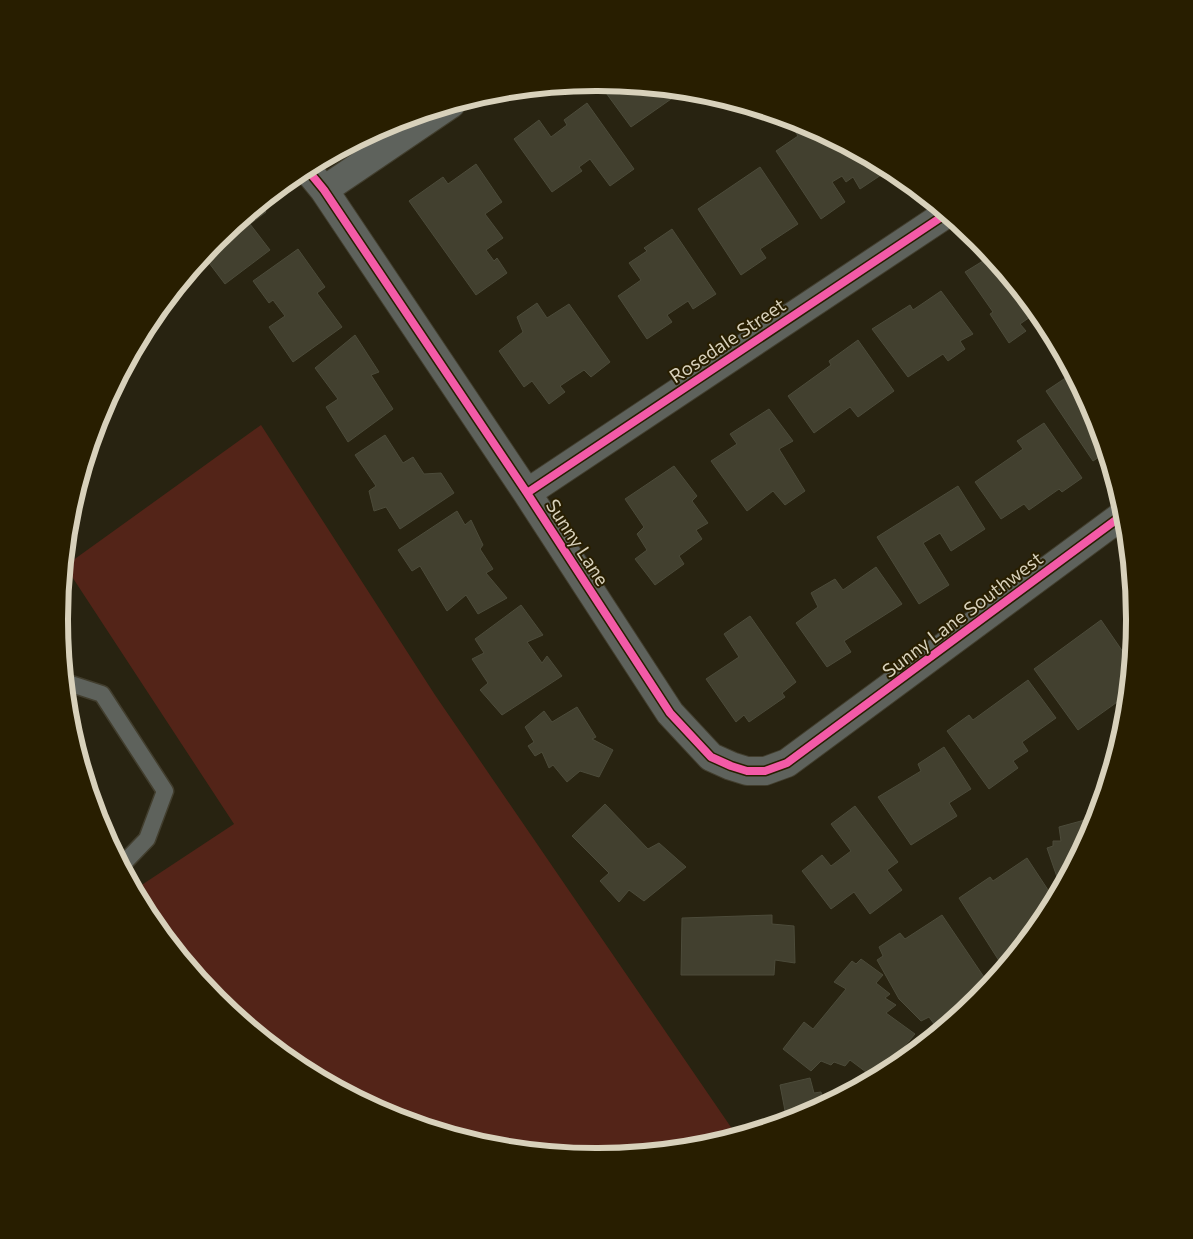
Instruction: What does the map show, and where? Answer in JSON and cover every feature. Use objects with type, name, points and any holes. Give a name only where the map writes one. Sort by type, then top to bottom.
[{"type":"street","points":[[324,190],[431,118]]},
{"type":"street","name":"Sunny Lane","points":[[311,175],[324,190],[527,493],[670,713],[711,757],[747,771],[765,771],[786,763],[819,740]]},
{"type":"street","name":"Rosedale Street","points":[[527,493],[940,218]]},
{"type":"street","name":"Sunny Lane Southwest","points":[[819,740],[1116,520]]},
{"type":"lane","points":[[72,684],[102,694],[165,791],[147,840],[126,861]]},
{"type":"shaded area","points":[[261,425],[435,695],[733,1130],[666,1144],[631,1147],[562,1147],[527,1144],[493,1138],[426,1120],[363,1094],[332,1078],[303,1059],[274,1039],[248,1017],[222,994],[177,942],[140,886],[234,824],[70,574],[71,562]]},
{"type":"building","points":[[604,90],[675,97],[631,127]]},
{"type":"building","points":[[587,103],[634,169],[610,186],[590,159],[579,167],[582,171],[552,192],[514,139],[539,120],[551,137],[567,125],[564,120]]},
{"type":"building","points":[[794,129],[861,161],[882,175],[860,189],[853,177],[846,182],[842,176],[832,182],[845,202],[821,219],[776,151],[798,136]]},
{"type":"building","points":[[476,164],[502,202],[485,214],[503,238],[486,250],[494,261],[497,258],[507,273],[476,295],[409,201],[443,177],[448,184]]},
{"type":"building","points":[[760,167],[798,224],[760,249],[766,258],[741,275],[698,209]]},
{"type":"building","points":[[264,209],[266,212],[250,224],[270,250],[225,284],[208,261],[222,245]]},
{"type":"building","points":[[672,229],[716,294],[693,309],[688,301],[667,315],[672,322],[647,339],[618,296],[641,280],[629,263],[647,251],[644,248]]},
{"type":"building","points":[[298,249],[325,287],[317,293],[342,327],[293,362],[269,327],[285,316],[273,300],[269,303],[253,281]]},
{"type":"building","points":[[984,260],[1016,297],[1030,317],[1020,324],[1026,331],[1009,343],[990,314],[993,312],[965,272]]},
{"type":"building","points":[[941,291],[973,334],[960,341],[965,349],[948,361],[943,354],[908,377],[872,329],[910,305],[913,310]]},
{"type":"building","points":[[537,303],[547,318],[569,304],[610,362],[591,377],[584,370],[560,386],[565,392],[549,404],[532,381],[524,387],[499,351],[523,332],[517,317]]},
{"type":"building","points":[[355,335],[379,372],[371,375],[393,409],[348,442],[326,407],[338,399],[315,368]]},
{"type":"building","points":[[858,340],[894,391],[858,417],[850,407],[814,433],[788,396],[831,365],[829,361]]},
{"type":"building","points":[[1067,377],[1085,417],[1099,457],[1093,461],[1046,391]]},
{"type":"building","points":[[769,409],[793,441],[779,449],[805,491],[785,505],[773,491],[747,511],[711,461],[737,444],[730,434]]},
{"type":"building","points":[[1044,423],[1082,478],[1062,492],[1059,489],[1029,510],[1024,504],[1001,519],[975,482],[1023,449],[1017,441]]},
{"type":"building","points":[[385,435],[403,463],[413,457],[424,474],[441,473],[454,493],[400,529],[386,507],[374,511],[369,491],[376,486],[355,455]]},
{"type":"building","points":[[674,466],[697,496],[692,501],[708,523],[696,530],[702,539],[679,556],[684,564],[655,585],[635,559],[647,550],[637,534],[644,527],[625,499]]},
{"type":"building","points":[[958,486],[985,529],[951,551],[940,533],[923,543],[949,585],[919,604],[877,537]]},
{"type":"building","points":[[457,511],[465,525],[471,520],[483,545],[480,549],[493,569],[486,573],[507,598],[478,614],[466,595],[447,611],[420,566],[412,571],[398,550]]},
{"type":"building","points":[[876,567],[902,604],[844,641],[851,652],[827,667],[796,623],[818,607],[811,593],[835,579],[843,590]]},
{"type":"building","points":[[521,605],[543,635],[527,642],[542,663],[547,656],[562,676],[502,715],[480,690],[488,683],[472,659],[484,653],[475,639]]},
{"type":"building","points":[[750,616],[796,682],[782,693],[785,697],[749,722],[744,715],[736,722],[706,679],[739,657],[724,634]]},
{"type":"building","points":[[1101,620],[1124,653],[1119,701],[1078,730],[1034,669]]},
{"type":"building","points":[[1028,680],[1056,718],[1022,742],[1028,751],[1013,761],[1018,768],[989,789],[947,731],[969,715],[973,720]]},
{"type":"building","points":[[577,707],[596,737],[592,739],[613,750],[599,777],[580,771],[567,782],[553,765],[549,768],[542,752],[535,756],[528,746],[534,742],[525,727],[544,711],[552,722]]},
{"type":"building","points":[[944,747],[971,789],[949,803],[957,816],[911,845],[878,797],[921,771],[918,764]]},
{"type":"building","points":[[605,804],[648,849],[659,843],[686,867],[644,901],[629,890],[619,902],[600,881],[609,873],[572,836]]},
{"type":"building","points":[[855,806],[898,862],[887,870],[902,890],[870,914],[854,892],[831,909],[802,871],[822,855],[831,866],[851,851],[831,824]]},
{"type":"building","points":[[1086,820],[1071,853],[1057,877],[1047,848],[1053,846],[1053,841],[1061,841],[1059,827]]},
{"type":"building","points":[[1027,858],[1050,892],[1016,942],[999,962],[959,898],[990,877],[993,881]]},
{"type":"building","points":[[772,915],[772,924],[794,926],[795,963],[775,960],[774,975],[681,975],[682,918]]},
{"type":"building","points":[[942,915],[985,978],[971,994],[935,1025],[929,1017],[921,1021],[899,999],[877,960],[883,956],[879,947],[900,933],[905,939]]},
{"type":"building","points":[[861,959],[883,975],[876,983],[890,994],[885,998],[896,1005],[886,1013],[915,1034],[899,1053],[868,1073],[850,1060],[845,1066],[834,1062],[831,1065],[821,1061],[811,1071],[783,1049],[804,1022],[813,1029],[846,989],[834,982],[852,961],[856,964]]},
{"type":"building","points":[[810,1078],[814,1093],[821,1092],[822,1096],[831,1094],[785,1113],[780,1085]]},
{"type":"cycle path","points":[[311,175],[324,190],[527,493],[670,713],[711,757],[731,766],[747,771],[765,771],[787,763],[1116,520]]},
{"type":"cycle path","points":[[527,493],[940,218]]}]
